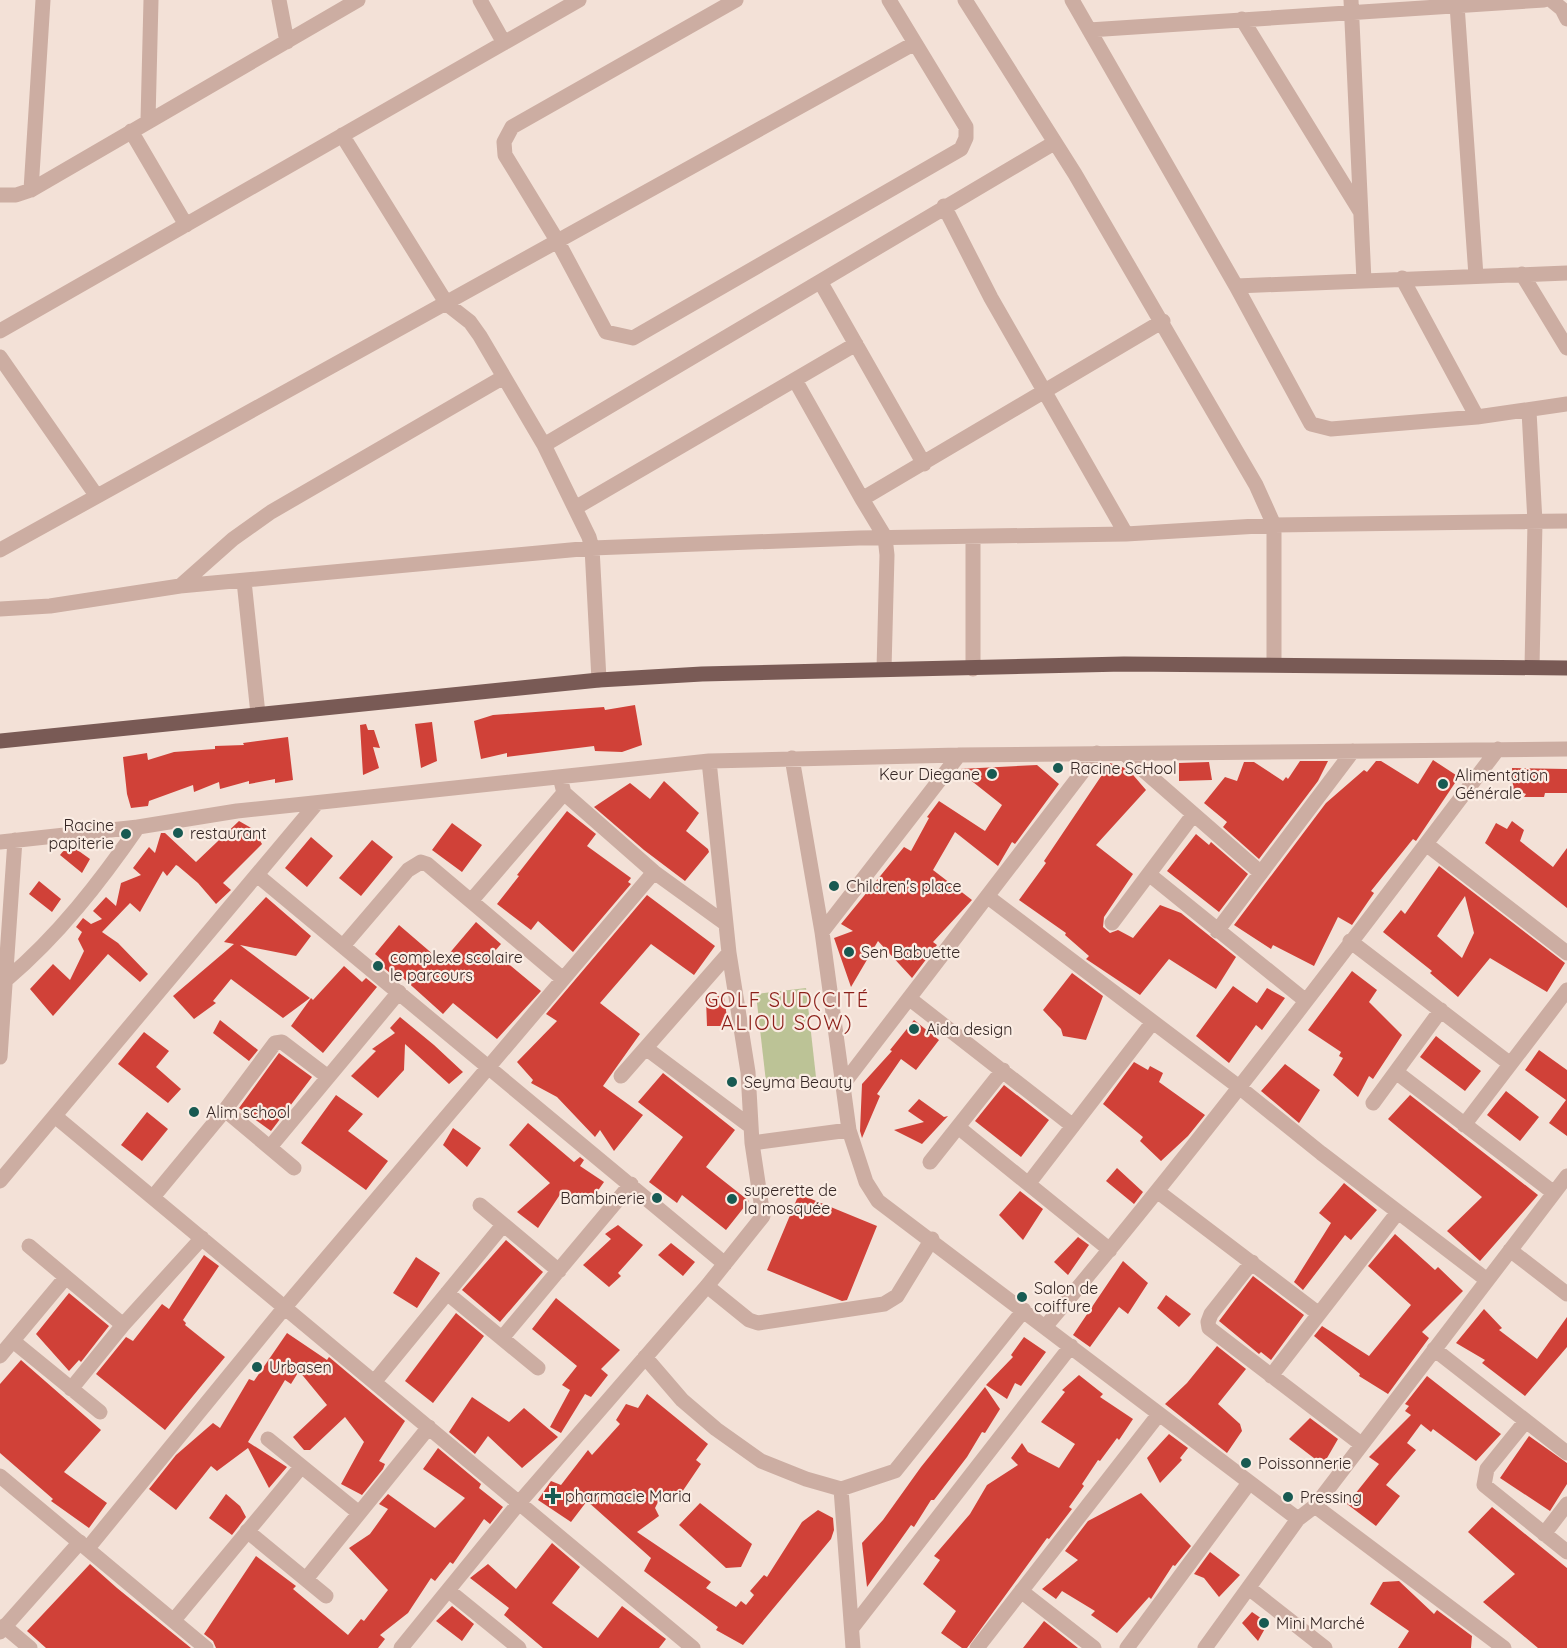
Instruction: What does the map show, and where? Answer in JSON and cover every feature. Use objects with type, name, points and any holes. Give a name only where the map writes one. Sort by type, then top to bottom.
[{"type":"main road","points":[[0,741],[599,680],[776,671],[973,669],[1124,664],[1567,668]]},
{"type":"street","points":[[31,190],[43,0]]},
{"type":"street","points":[[148,120],[151,0]]},
{"type":"street","points":[[279,0],[286,42]]},
{"type":"street","points":[[0,195],[16,195],[31,190],[358,0]]},
{"type":"street","points":[[480,0],[504,43]]},
{"type":"street","points":[[0,331],[579,0]]},
{"type":"street","points":[[736,0],[512,127],[504,142],[506,155],[558,242],[606,332],[618,337],[633,338],[961,149],[966,138],[966,127],[889,0]]},
{"type":"street","points":[[965,0],[1054,143],[1076,174],[1256,485],[1274,525],[1274,664]]},
{"type":"street","points":[[1072,0],[1236,286],[1311,424],[1331,429],[1477,417],[1567,404]]},
{"type":"street","points":[[1089,30],[1242,19],[1352,6],[1457,5],[1544,0]]},
{"type":"street","points":[[1551,0],[1562,9],[1567,19]]},
{"type":"street","points":[[1457,5],[1476,276]]},
{"type":"street","points":[[1352,6],[1364,281]]},
{"type":"street","points":[[1242,19],[1362,213]]},
{"type":"street","points":[[0,550],[915,43]]},
{"type":"street","points":[[131,131],[186,225]]},
{"type":"street","points":[[342,135],[447,304],[470,322],[544,445],[575,508],[592,548],[599,680]]},
{"type":"street","points":[[544,445],[1054,143]]},
{"type":"street","points":[[944,207],[991,298],[1126,534]]},
{"type":"street","points":[[1236,286],[1567,273]]},
{"type":"street","points":[[1522,274],[1567,348]]},
{"type":"street","points":[[1402,278],[1477,417]]},
{"type":"street","points":[[821,283],[924,464]]},
{"type":"street","points":[[862,500],[1163,321]]},
{"type":"street","points":[[575,508],[856,344]]},
{"type":"street","points":[[0,357],[96,495]]},
{"type":"street","points":[[180,586],[233,539],[271,512],[502,378]]},
{"type":"street","points":[[795,380],[885,537],[887,555],[884,669]]},
{"type":"street","points":[[1529,411],[1535,522],[1532,667]]},
{"type":"street","points":[[0,609],[50,606],[180,586],[592,548],[885,537],[1126,534],[1274,525],[1567,521]]},
{"type":"street","points":[[973,537],[973,669]]},
{"type":"street","points":[[244,581],[258,714]]},
{"type":"street","points":[[1045,1327],[1110,1251],[1239,1087],[1498,749]]},
{"type":"street","points":[[0,1058],[7,979],[8,841],[138,827],[237,811],[709,760],[1096,753],[1126,755],[1567,749]]},
{"type":"street","points":[[1217,931],[1353,751]]},
{"type":"street","points":[[844,1083],[1096,753]]},
{"type":"street","points":[[822,932],[959,755]]},
{"type":"street","points":[[1126,755],[1193,816],[1261,873]]},
{"type":"street","points":[[792,758],[822,932],[849,1130],[871,1191],[878,1200],[1298,1520]]},
{"type":"street","points":[[408,1646],[519,1503],[707,1286],[763,1216],[750,1126],[748,1072],[729,952],[709,760]]},
{"type":"street","points":[[560,777],[564,793],[654,872],[726,924]]},
{"type":"street","points":[[471,901],[564,793]]},
{"type":"street","points":[[0,1181],[317,803]]},
{"type":"street","points":[[1112,923],[1193,816]]},
{"type":"street","points":[[7,979],[40,951],[114,861],[138,827]]},
{"type":"street","points":[[1426,844],[1567,953]]},
{"type":"street","points":[[343,946],[416,863],[427,864],[562,979]]},
{"type":"street","points":[[30,1648],[2,1629],[84,1545],[654,872]]},
{"type":"street","points":[[257,875],[725,1264]]},
{"type":"street","points":[[1150,875],[1306,1001]]},
{"type":"street","points":[[988,897],[1239,1087],[1487,1280]]},
{"type":"street","points":[[1350,941],[1509,1063]]},
{"type":"street","points":[[621,1076],[729,952]]},
{"type":"street","points":[[1464,1125],[1509,1063],[1567,990]]},
{"type":"street","points":[[270,1147],[399,992]]},
{"type":"street","points":[[910,999],[1073,1126]]},
{"type":"street","points":[[1373,1103],[1441,1010]]},
{"type":"street","points":[[1029,1183],[1152,1023]]},
{"type":"street","points":[[153,1197],[278,1041],[328,1077]]},
{"type":"street","points":[[647,1048],[750,1126]]},
{"type":"street","points":[[930,1162],[1003,1070]]},
{"type":"street","points":[[1396,1072],[1554,1193]]},
{"type":"street","points":[[225,1110],[294,1168]]},
{"type":"street","points":[[56,1117],[519,1503],[674,1642],[693,1648]]},
{"type":"street","points":[[958,1127],[1110,1251]]},
{"type":"street","points":[[752,1143],[849,1130]]},
{"type":"street","points":[[1205,1648],[1298,1520],[1315,1506],[1567,1176]]},
{"type":"street","points":[[502,1338],[631,1184]]},
{"type":"street","points":[[1157,1191],[1319,1314]]},
{"type":"street","points":[[480,1205],[559,1271]]},
{"type":"street","points":[[1271,1376],[1398,1212]]},
{"type":"street","points":[[375,1381],[502,1225]]},
{"type":"street","points":[[71,1389],[123,1325],[202,1238]]},
{"type":"street","points":[[707,1286],[749,1320],[758,1323],[884,1304],[897,1296],[932,1239]]},
{"type":"street","points":[[29,1246],[123,1325]]},
{"type":"street","points":[[1510,1250],[1567,1294]]},
{"type":"street","points":[[1252,1262],[1211,1314],[1208,1322],[1209,1328],[1361,1444]]},
{"type":"street","points":[[0,1356],[66,1277]]},
{"type":"street","points":[[447,1293],[538,1368]]},
{"type":"street","points":[[645,1357],[682,1400],[716,1430],[761,1461],[806,1479],[842,1489],[894,1471],[1024,1310]]},
{"type":"street","points":[[13,1341],[100,1412]]},
{"type":"street","points":[[852,1628],[1071,1346]]},
{"type":"street","points":[[1434,1350],[1567,1453]]},
{"type":"street","points":[[977,1648],[1159,1414]]},
{"type":"street","points":[[1525,1422],[1488,1469],[1483,1481],[1486,1490],[1567,1552]]},
{"type":"street","points":[[306,1579],[429,1427]]},
{"type":"street","points":[[268,1438],[359,1513]]},
{"type":"street","points":[[174,1620],[301,1467]]},
{"type":"street","points":[[0,1476],[206,1648]]},
{"type":"street","points":[[1127,1648],[1250,1483]]},
{"type":"street","points":[[842,1489],[853,1648]]},
{"type":"street","points":[[1544,1534],[1567,1504]]},
{"type":"street","points":[[1315,1506],[1504,1648]]},
{"type":"street","points":[[247,1531],[326,1596]]},
{"type":"street","points":[[1250,1589],[1325,1648]]},
{"type":"street","points":[[449,1591],[519,1648]]},
{"type":"street","points":[[1021,1591],[1094,1648]]},
{"type":"green space","points":[[806,988],[816,1077],[766,1082],[756,994]]},
{"type":"building","points":[[635,705],[642,745],[622,752],[595,751],[594,746],[507,757],[507,753],[481,759],[474,721],[493,715],[604,707],[605,710]]},
{"type":"building","points":[[432,722],[437,761],[421,768],[415,724]]},
{"type":"building","points":[[366,724],[368,730],[374,730],[380,748],[373,747],[379,768],[363,775],[360,725]]},
{"type":"building","points":[[288,737],[293,780],[275,783],[275,779],[249,784],[249,781],[220,789],[219,782],[194,792],[193,785],[149,801],[148,806],[131,808],[123,757],[147,753],[148,760],[174,752],[215,749],[215,746],[244,745],[243,743]]},
{"type":"building","points":[[1433,760],[1459,777],[1416,841],[1413,839],[1371,891],[1374,893],[1352,925],[1338,917],[1314,966],[1273,945],[1271,949],[1234,925],[1326,803],[1364,770],[1367,772],[1376,761],[1381,761],[1418,784]]},
{"type":"building","points":[[1300,761],[1328,761],[1318,781],[1259,859],[1223,827],[1227,822],[1204,803],[1225,777],[1237,781],[1244,762],[1254,762],[1283,781],[1286,777],[1288,779]]},
{"type":"building","points":[[1209,762],[1212,780],[1179,781],[1179,763]]},
{"type":"building","points":[[1110,763],[1128,769],[1146,790],[1096,845],[1133,874],[1104,917],[1103,927],[1110,933],[1118,930],[1133,938],[1160,905],[1181,913],[1236,957],[1216,989],[1169,959],[1140,995],[1086,959],[1089,956],[1065,935],[1066,933],[1019,900],[1046,863],[1044,861]]},
{"type":"building","points":[[1037,765],[1059,784],[1015,844],[1012,842],[998,866],[955,832],[933,870],[972,900],[933,942],[937,945],[912,978],[878,941],[851,987],[834,938],[853,931],[841,924],[904,847],[911,851],[929,818],[927,817],[939,801],[985,831],[1002,805],[959,771],[960,769]]},
{"type":"building","points":[[1512,768],[1567,769],[1567,793],[1545,793],[1544,797],[1524,797],[1526,794],[1513,789]]},
{"type":"building","points":[[664,781],[699,813],[686,831],[709,852],[685,881],[644,850],[594,807],[630,783],[650,799]]},
{"type":"building","points":[[567,811],[596,834],[587,846],[631,878],[628,882],[631,884],[573,952],[538,921],[531,930],[497,904]]},
{"type":"building","points":[[239,821],[253,829],[262,844],[223,883],[231,890],[216,904],[198,883],[178,866],[176,865],[167,876],[163,871],[140,912],[130,903],[102,932],[118,943],[148,974],[140,982],[108,954],[53,1016],[30,989],[53,964],[70,980],[84,951],[78,939],[82,932],[76,927],[83,918],[91,924],[102,919],[93,911],[106,897],[116,906],[121,883],[141,875],[133,868],[149,847],[155,853],[161,833],[165,833],[196,862]]},
{"type":"building","points":[[1512,821],[1524,830],[1520,841],[1553,867],[1567,848],[1567,908],[1485,843],[1496,823],[1507,829]]},
{"type":"building","points":[[452,823],[482,845],[462,872],[432,850]]},
{"type":"building","points":[[1196,834],[1209,845],[1211,842],[1248,874],[1219,912],[1167,871]]},
{"type":"building","points":[[311,837],[333,856],[307,887],[285,868]]},
{"type":"building","points":[[372,840],[393,857],[361,896],[339,878]]},
{"type":"building","points":[[69,844],[90,859],[82,873],[60,855]]},
{"type":"building","points":[[1439,866],[1565,963],[1547,992],[1490,958],[1458,997],[1430,973],[1432,971],[1383,932],[1401,910],[1405,914]],"holes":[[[1465,896],[1474,933],[1462,958],[1437,936]]]},
{"type":"building","points":[[39,881],[61,899],[52,912],[29,894]]},
{"type":"building","points":[[647,895],[715,946],[694,975],[651,944],[600,1003],[640,1034],[603,1086],[643,1115],[614,1151],[600,1130],[595,1137],[557,1097],[531,1083],[533,1080],[517,1062],[557,1021],[546,1014]]},
{"type":"building","points":[[266,897],[311,936],[296,956],[240,945],[310,998],[283,1018],[231,979],[213,1001],[216,1003],[194,1019],[173,996],[234,944],[224,942]]},
{"type":"building","points":[[476,922],[501,944],[494,952],[541,991],[497,1039],[453,1003],[443,1014],[393,969],[390,973],[378,963],[382,960],[375,954],[399,925],[442,962]]},
{"type":"building","points":[[344,966],[362,982],[366,978],[377,987],[323,1053],[291,1026],[311,998],[313,1000]]},
{"type":"building","points":[[1352,971],[1377,990],[1369,1002],[1402,1035],[1373,1079],[1369,1076],[1358,1097],[1333,1075],[1343,1058],[1339,1056],[1341,1052],[1308,1030]]},
{"type":"building","points":[[1072,973],[1103,996],[1086,1040],[1063,1036],[1061,1029],[1043,1010]]},
{"type":"building","points":[[1233,986],[1257,1003],[1267,988],[1285,998],[1262,1030],[1256,1025],[1229,1063],[1196,1036]]},
{"type":"building","points":[[724,995],[728,1026],[707,1026],[706,999]]},
{"type":"building","points":[[400,1017],[463,1072],[449,1084],[405,1044],[404,1070],[378,1098],[351,1076],[376,1051],[372,1049],[395,1033],[390,1028]]},
{"type":"building","points":[[220,1020],[258,1050],[249,1061],[213,1033]]},
{"type":"building","points":[[914,1020],[939,1040],[916,1070],[901,1059],[877,1094],[880,1096],[862,1138],[860,1131],[862,1084],[892,1051],[890,1050]]},
{"type":"building","points":[[144,1032],[169,1051],[156,1067],[181,1089],[168,1103],[118,1064]]},
{"type":"building","points":[[1436,1036],[1481,1071],[1465,1091],[1420,1057]]},
{"type":"building","points":[[1539,1050],[1567,1070],[1567,1136],[1549,1123],[1566,1100],[1525,1070]]},
{"type":"building","points":[[279,1053],[312,1077],[271,1131],[239,1108]]},
{"type":"building","points":[[1134,1062],[1148,1070],[1150,1066],[1163,1073],[1159,1082],[1205,1115],[1188,1136],[1161,1161],[1140,1141],[1143,1137],[1103,1104]]},
{"type":"building","points":[[1285,1064],[1320,1090],[1299,1123],[1261,1091]]},
{"type":"building","points":[[663,1073],[735,1130],[706,1167],[749,1201],[726,1230],[682,1195],[677,1203],[649,1182],[683,1137],[638,1102]]},
{"type":"building","points":[[1004,1085],[1049,1120],[1021,1157],[975,1121]]},
{"type":"building","points":[[1506,1091],[1539,1117],[1520,1141],[1487,1115]]},
{"type":"building","points":[[336,1095],[363,1114],[348,1131],[388,1161],[366,1190],[301,1143]]},
{"type":"building","points":[[1410,1095],[1538,1195],[1480,1261],[1447,1231],[1482,1197],[1388,1119]]},
{"type":"building","points":[[919,1099],[944,1117],[948,1116],[922,1144],[894,1130],[924,1122],[908,1111]]},
{"type":"building","points":[[147,1112],[168,1129],[142,1161],[121,1145]]},
{"type":"building","points":[[528,1123],[574,1162],[580,1157],[584,1160],[580,1166],[604,1182],[587,1206],[563,1190],[538,1228],[517,1212],[550,1183],[509,1145]]},
{"type":"building","points":[[453,1128],[481,1148],[467,1167],[443,1145]]},
{"type":"building","points":[[1117,1168],[1143,1192],[1134,1204],[1106,1181]]},
{"type":"building","points":[[1344,1183],[1377,1210],[1351,1240],[1345,1235],[1303,1290],[1294,1282],[1331,1223],[1319,1213]]},
{"type":"building","points":[[1020,1191],[1043,1209],[1023,1240],[999,1215]]},
{"type":"building","points":[[799,1194],[877,1226],[847,1300],[842,1301],[767,1270]]},
{"type":"building","points":[[618,1225],[643,1245],[618,1273],[621,1276],[609,1287],[583,1265],[611,1239],[605,1234]]},
{"type":"building","points":[[1395,1234],[1435,1270],[1438,1267],[1463,1291],[1422,1332],[1429,1338],[1388,1394],[1359,1376],[1360,1374],[1314,1336],[1322,1326],[1369,1356],[1411,1305],[1368,1266]]},
{"type":"building","points":[[1078,1237],[1089,1245],[1068,1275],[1054,1262]]},
{"type":"building","points":[[506,1240],[543,1272],[500,1322],[462,1290]]},
{"type":"building","points":[[671,1243],[695,1262],[683,1276],[658,1255]]},
{"type":"building","points":[[204,1255],[219,1266],[183,1320],[185,1325],[225,1357],[165,1430],[96,1374],[126,1337],[133,1341],[162,1304],[169,1309]]},
{"type":"building","points":[[416,1257],[440,1273],[417,1308],[393,1293]]},
{"type":"building","points":[[1123,1261],[1148,1283],[1128,1314],[1119,1307],[1090,1347],[1073,1335]]},
{"type":"building","points":[[1253,1276],[1304,1315],[1271,1360],[1261,1352],[1259,1354],[1219,1321]]},
{"type":"building","points":[[69,1293],[109,1326],[81,1362],[79,1360],[69,1371],[36,1334]]},
{"type":"building","points":[[1166,1295],[1191,1314],[1179,1327],[1157,1308]]},
{"type":"building","points":[[556,1298],[620,1350],[601,1369],[608,1375],[591,1397],[585,1394],[561,1433],[550,1427],[570,1390],[562,1385],[577,1366],[532,1329]]},
{"type":"building","points":[[1484,1309],[1502,1328],[1499,1330],[1537,1359],[1567,1317],[1567,1347],[1525,1396],[1482,1363],[1485,1360],[1456,1343]]},
{"type":"building","points":[[456,1313],[484,1336],[433,1403],[405,1381]]},
{"type":"building","points":[[287,1333],[327,1360],[329,1357],[405,1421],[379,1461],[385,1464],[383,1469],[362,1495],[341,1484],[364,1442],[345,1417],[310,1450],[304,1450],[293,1437],[327,1405],[299,1371],[291,1384],[285,1380],[248,1442],[287,1467],[269,1488],[248,1448],[217,1471],[211,1466],[176,1510],[149,1489],[176,1455],[213,1423],[220,1428],[249,1379],[254,1381]]},
{"type":"building","points":[[1024,1337],[1046,1352],[1021,1386],[1015,1383],[1007,1399],[986,1385],[1013,1357],[1011,1355]]},
{"type":"building","points":[[1217,1346],[1246,1369],[1218,1404],[1240,1424],[1242,1431],[1227,1453],[1165,1404],[1187,1383]]},
{"type":"building","points":[[21,1360],[101,1430],[64,1472],[107,1503],[89,1528],[51,1501],[53,1499],[0,1453],[0,1384]]},
{"type":"building","points":[[1079,1375],[1103,1394],[1100,1397],[1133,1419],[1119,1440],[1117,1438],[1100,1461],[1098,1460],[1069,1507],[1072,1509],[1049,1539],[1047,1538],[967,1648],[962,1648],[941,1633],[956,1611],[923,1584],[940,1560],[934,1556],[970,1514],[987,1485],[1018,1465],[1011,1458],[1022,1443],[1028,1452],[1059,1468],[1075,1444],[1041,1422],[1065,1392],[1062,1390]]},
{"type":"building","points":[[1427,1376],[1501,1434],[1476,1461],[1433,1429],[1431,1432],[1421,1424],[1407,1443],[1416,1450],[1386,1485],[1400,1496],[1376,1526],[1347,1504],[1379,1464],[1369,1457],[1411,1415],[1405,1411],[1409,1406],[1405,1404]]},
{"type":"building","points":[[985,1387],[1000,1409],[985,1433],[982,1432],[967,1457],[934,1500],[931,1500],[914,1527],[911,1525],[867,1587],[862,1543],[883,1520],[921,1467]]},
{"type":"building","points":[[647,1394],[708,1444],[696,1460],[701,1464],[680,1495],[675,1492],[662,1494],[655,1508],[659,1516],[637,1532],[711,1582],[706,1588],[736,1607],[741,1601],[746,1605],[754,1595],[750,1591],[764,1575],[767,1577],[802,1522],[818,1510],[833,1518],[834,1530],[831,1539],[743,1645],[716,1630],[718,1627],[644,1571],[651,1558],[587,1501],[571,1522],[538,1500],[551,1481],[561,1485],[588,1450],[592,1455],[620,1424],[616,1420],[626,1404],[638,1408]]},
{"type":"building","points":[[472,1397],[509,1422],[524,1408],[558,1437],[522,1468],[488,1436],[475,1454],[449,1432]]},
{"type":"building","points":[[1310,1418],[1338,1439],[1323,1465],[1289,1439]]},
{"type":"building","points":[[1169,1434],[1188,1448],[1180,1458],[1182,1460],[1160,1483],[1147,1458]]},
{"type":"building","points":[[1529,1436],[1567,1463],[1567,1484],[1550,1511],[1500,1478]]},
{"type":"building","points":[[438,1448],[481,1484],[479,1488],[503,1507],[490,1524],[484,1519],[453,1564],[450,1562],[435,1581],[431,1578],[408,1613],[380,1635],[385,1639],[378,1648],[216,1648],[213,1641],[204,1634],[256,1556],[296,1586],[293,1589],[348,1635],[361,1619],[364,1621],[388,1590],[349,1548],[370,1534],[388,1509],[379,1504],[388,1494],[435,1528],[465,1498],[423,1469]]},
{"type":"building","points":[[1141,1493],[1191,1546],[1175,1566],[1173,1565],[1151,1599],[1149,1597],[1117,1633],[1091,1615],[1095,1611],[1062,1591],[1056,1599],[1042,1589],[1078,1560],[1065,1551],[1088,1521]]},
{"type":"building","points":[[226,1494],[240,1506],[246,1517],[232,1535],[209,1518]]},
{"type":"building","points":[[700,1503],[752,1544],[741,1567],[726,1568],[679,1525]]},
{"type":"building","points":[[1492,1507],[1567,1568],[1567,1648],[1538,1648],[1483,1602],[1515,1574],[1468,1532]]},
{"type":"building","points":[[552,1543],[580,1567],[552,1603],[598,1638],[622,1606],[666,1639],[659,1648],[543,1648],[504,1615],[509,1608],[470,1578],[488,1564],[516,1589]]},
{"type":"building","points":[[1210,1552],[1240,1575],[1219,1597],[1204,1578],[1194,1574]]},
{"type":"building","points":[[90,1564],[191,1648],[46,1648],[27,1631]]},
{"type":"building","points":[[1399,1581],[1434,1614],[1437,1610],[1472,1636],[1471,1648],[1398,1648],[1409,1631],[1370,1604],[1383,1582]]},
{"type":"building","points":[[452,1606],[474,1624],[462,1641],[436,1621]]},
{"type":"building","points":[[1252,1612],[1268,1623],[1258,1641],[1242,1623]]},
{"type":"building","points":[[1044,1621],[1078,1648],[1023,1648]]},
{"type":"place","name":"Racine ScHool","points":[[1058,768]]},
{"type":"place","name":"Keur Diegane","points":[[992,774]]},
{"type":"place","name":"Alimentation Générale","points":[[1443,784]]},
{"type":"place","name":"restaurant","points":[[178,833]]},
{"type":"place","name":"Racine papiterie","points":[[126,834]]},
{"type":"place","name":"Children's place","points":[[834,886]]},
{"type":"place","name":"Sen Babuette","points":[[849,952]]},
{"type":"place","name":"complexe scolaire le parcours","points":[[378,966]]},
{"type":"place","name":"Aida design","points":[[914,1029]]},
{"type":"place","name":"Seyma Beauty","points":[[732,1082]]},
{"type":"place","name":"Alim school","points":[[194,1112]]},
{"type":"place","name":"Bambinerie","points":[[657,1198]]},
{"type":"place","name":"superette de la mosquée","points":[[732,1199]]},
{"type":"place","name":"Salon de coiffure","points":[[1022,1297]]},
{"type":"place","name":"Urbasen","points":[[257,1367]]},
{"type":"place","name":"Poissonnerie","points":[[1246,1463]]},
{"type":"place","name":"pharmacie Maria","points":[[553,1496]]},
{"type":"place","name":"Pressing","points":[[1288,1497]]},
{"type":"place","name":"Mini Marché","points":[[1264,1623]]},
{"type":"district","name":"GOLF SUD(CITÉ ALIOU SOW)","points":[[787,1010]]}]
